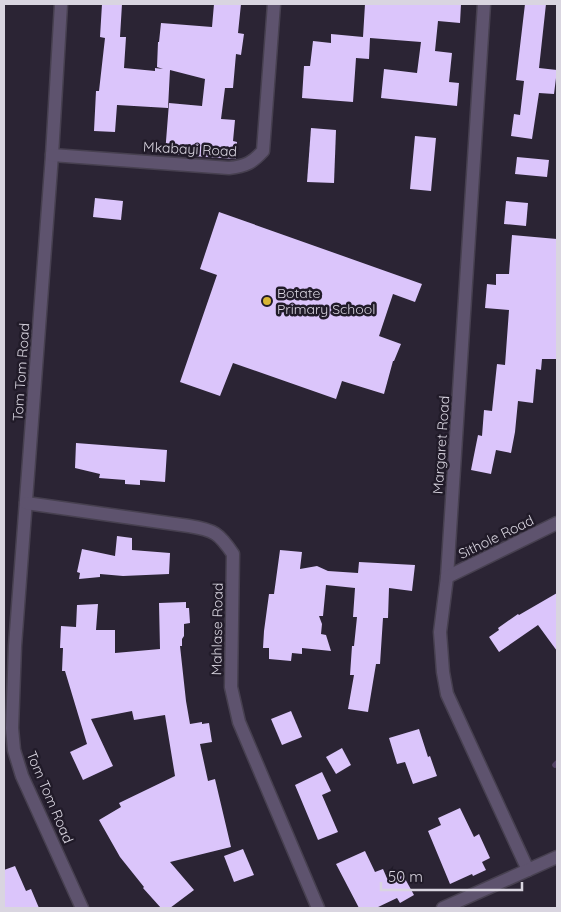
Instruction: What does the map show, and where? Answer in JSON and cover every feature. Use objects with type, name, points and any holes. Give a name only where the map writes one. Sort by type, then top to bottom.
[{"type":"street","name":"Tom Tom Road","points":[[61,4],[52,155],[26,503],[9,645],[14,750],[22,776],[82,908]]},
{"type":"street","name":"Mkabayi Road","points":[[52,155],[229,168],[243,167],[254,161],[263,151],[274,4]]},
{"type":"street","name":"Margaret Road","points":[[484,4],[447,577],[440,632],[443,672],[447,694],[528,870]]},
{"type":"street","name":"Mahlase Road","points":[[26,503],[196,527],[210,530],[223,539],[233,554],[231,687],[234,703],[239,722],[318,908]]},
{"type":"street","name":"Sithole Road","points":[[447,577],[557,523]]},
{"type":"street","points":[[444,908],[557,857]]},
{"type":"building","points":[[102,4],[122,4],[120,37],[126,37],[124,68],[155,71],[155,68],[163,69],[157,67],[161,23],[212,27],[214,4],[241,4],[238,33],[244,34],[241,55],[236,54],[233,88],[225,88],[221,119],[235,120],[233,141],[237,142],[236,159],[165,154],[169,103],[202,106],[205,79],[170,70],[168,108],[117,105],[115,132],[94,131],[96,91],[99,91],[105,38],[100,37]]},
{"type":"building","points":[[365,4],[461,4],[460,23],[438,21],[435,51],[452,53],[449,82],[459,83],[457,106],[381,98],[384,69],[417,73],[421,42],[370,38],[369,59],[356,58],[353,102],[302,98],[304,66],[310,66],[313,41],[331,43],[331,34],[363,37]]},
{"type":"building","points":[[525,4],[546,4],[539,68],[557,70],[554,94],[539,93],[532,139],[511,136],[514,114],[520,115],[524,81],[516,80]]},
{"type":"building","points":[[311,128],[336,130],[334,183],[307,182]]},
{"type":"building","points":[[415,136],[436,138],[431,191],[410,189]]},
{"type":"building","points":[[517,157],[549,160],[547,177],[515,174]]},
{"type":"building","points":[[95,198],[123,201],[121,220],[93,217]]},
{"type":"building","points":[[506,201],[528,203],[526,226],[504,224]]},
{"type":"building","points":[[219,212],[422,284],[415,302],[393,294],[379,336],[401,344],[393,361],[384,394],[342,381],[336,399],[233,363],[220,396],[180,382],[217,275],[200,269]]},
{"type":"building","points":[[512,235],[557,239],[557,359],[542,359],[541,370],[536,369],[533,403],[518,401],[511,453],[496,450],[491,474],[471,470],[478,435],[482,436],[484,410],[492,411],[497,364],[505,365],[509,310],[485,308],[487,284],[496,285],[496,274],[509,274]]},
{"type":"building","points":[[76,443],[167,450],[165,482],[140,480],[140,485],[125,484],[125,480],[99,478],[100,474],[75,468]]},
{"type":"building","points":[[117,536],[132,538],[132,550],[170,553],[169,574],[123,576],[100,574],[100,577],[79,579],[80,573],[77,572],[82,549],[115,556]]},
{"type":"building","points":[[280,550],[302,552],[300,569],[317,566],[328,571],[358,573],[359,562],[415,565],[412,591],[389,588],[388,618],[383,618],[380,664],[376,664],[368,712],[348,709],[354,675],[350,675],[357,617],[353,617],[355,588],[326,585],[323,616],[319,616],[322,624],[321,634],[326,635],[331,651],[302,648],[302,654],[292,653],[291,661],[269,659],[269,648],[263,648],[269,594],[274,594]]},
{"type":"building","points":[[557,593],[557,651],[538,625],[499,652],[489,637],[518,614]]},
{"type":"building","points":[[186,602],[186,608],[189,608],[190,623],[184,624],[184,636],[182,646],[180,646],[190,724],[209,723],[212,742],[200,744],[208,781],[215,779],[231,847],[170,862],[194,890],[170,908],[161,908],[120,857],[99,820],[121,807],[119,803],[175,776],[165,715],[134,720],[132,711],[91,719],[113,766],[83,780],[70,752],[87,744],[65,671],[62,671],[63,648],[60,648],[61,626],[76,627],[77,605],[98,604],[96,630],[115,630],[115,653],[160,649],[159,603]]},
{"type":"building","points":[[291,711],[302,737],[282,745],[271,719]]},
{"type":"building","points":[[419,729],[428,757],[430,756],[437,776],[413,784],[405,762],[397,764],[389,738]]},
{"type":"building","points":[[342,748],[351,765],[336,774],[326,757]]},
{"type":"building","points":[[322,772],[331,791],[322,795],[338,832],[318,840],[295,785]]},
{"type":"building","points":[[460,808],[474,837],[479,834],[490,858],[482,862],[486,870],[450,884],[428,831],[441,825],[438,818]]},
{"type":"building","points":[[243,849],[254,875],[234,882],[224,856]]},
{"type":"building","points":[[365,851],[375,872],[383,869],[389,883],[403,875],[414,895],[400,903],[397,898],[376,908],[359,908],[336,864]]},
{"type":"building","points":[[15,866],[26,891],[31,889],[39,908],[4,908],[4,870]]},
{"type":"place","name":"Botate Primary School","points":[[267,301]]}]
